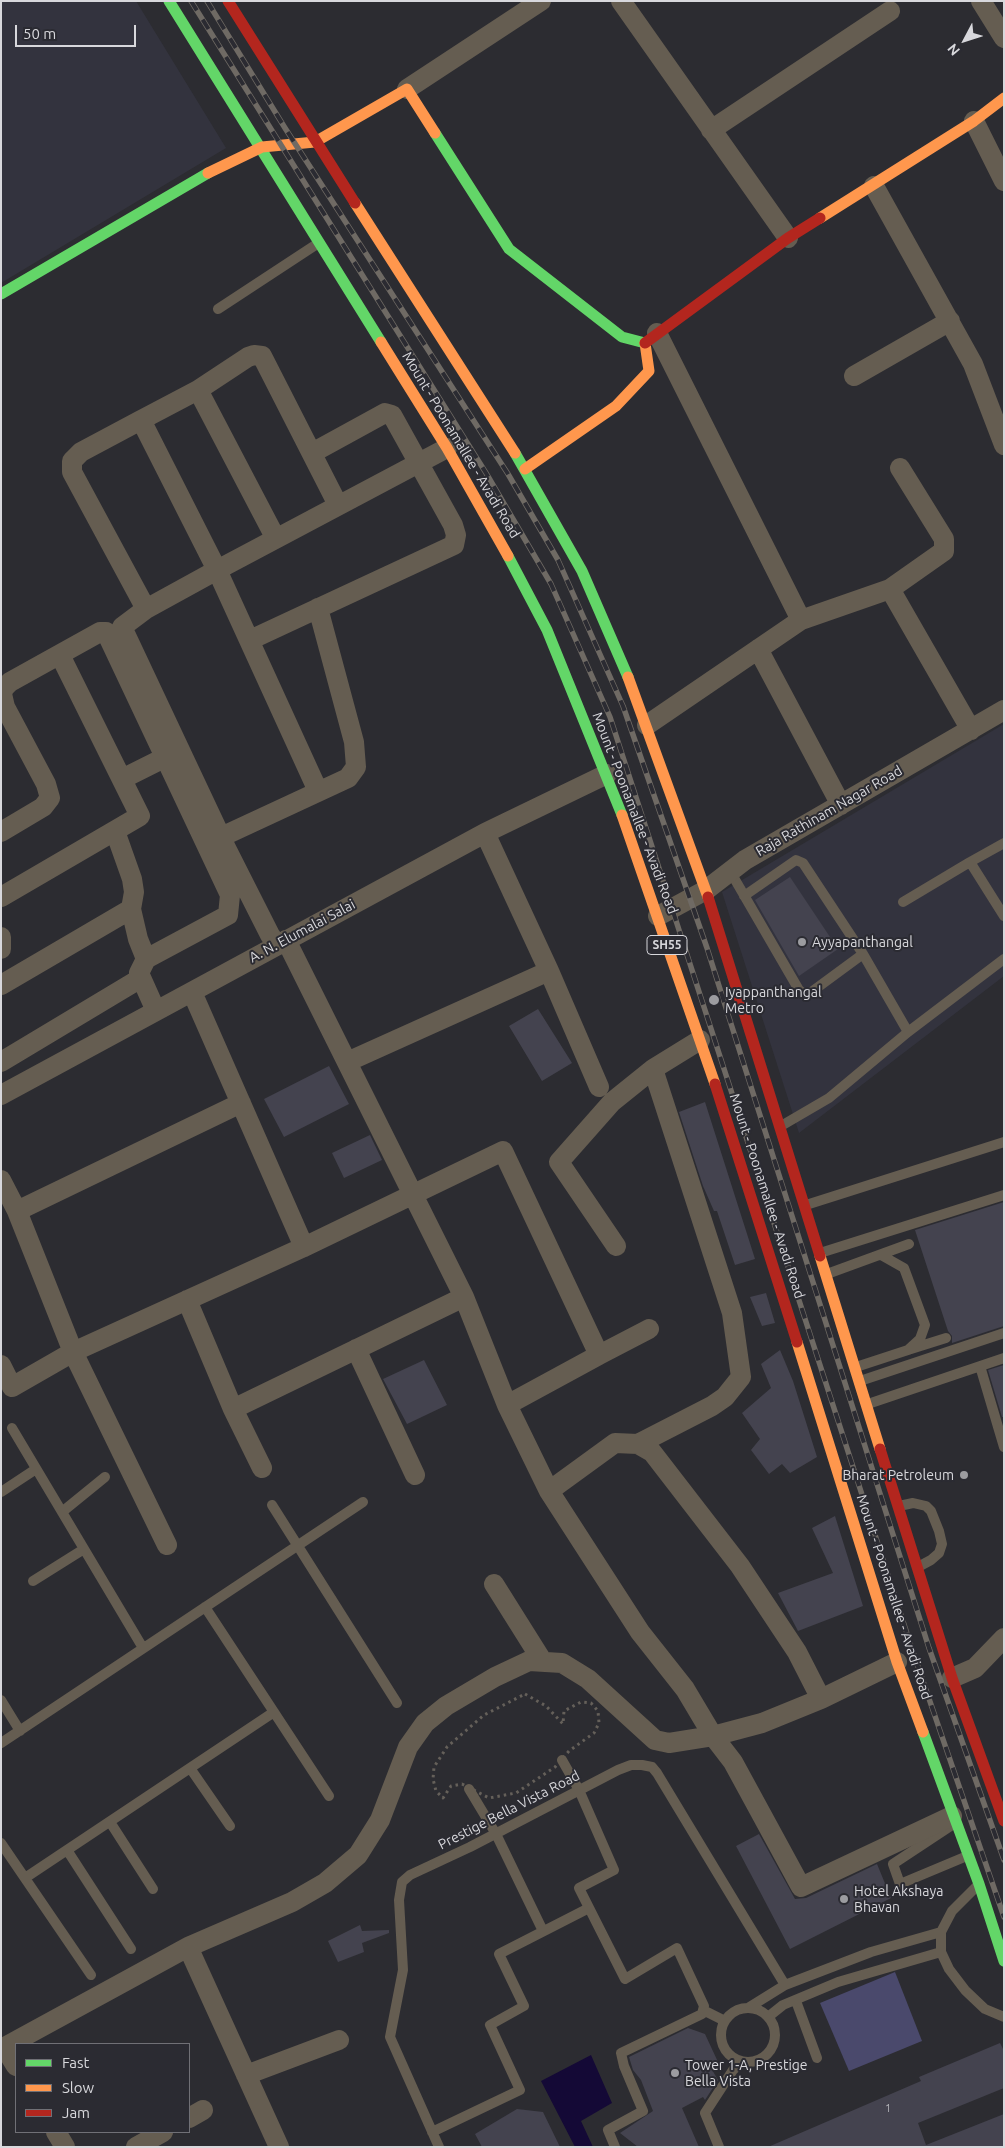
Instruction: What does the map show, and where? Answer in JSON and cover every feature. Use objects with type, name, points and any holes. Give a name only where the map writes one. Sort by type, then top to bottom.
[{"type":"main road","name":"Mount - Poonamallee - Avadi Road","points":[[169,1],[262,147],[447,448],[497,534],[547,630],[607,774],[658,916],[741,1161],[897,1662],[979,1884],[1004,1961]]},
{"type":"main road","points":[[228,1],[315,142],[480,394],[525,469],[582,571],[621,658],[706,890],[952,1678],[1004,1822]]},
{"type":"main road","points":[[1,294],[199,177],[244,154],[262,147],[315,142],[407,89],[509,249],[622,337],[651,338],[788,238],[874,186],[974,121],[1004,98]]},
{"type":"main road","points":[[525,469],[616,406],[649,371],[651,338]]},
{"type":"street","points":[[407,89],[542,1]]},
{"type":"street","points":[[621,1],[788,238]]},
{"type":"street","points":[[981,1],[1004,38]]},
{"type":"street","points":[[711,130],[890,11]]},
{"type":"street","points":[[974,121],[1004,181]]},
{"type":"street","points":[[874,186],[996,404],[1004,445]]},
{"type":"street","points":[[854,376],[950,321]]},
{"type":"street","points":[[651,338],[801,620]]},
{"type":"street","points":[[146,609],[72,472],[72,461],[81,452],[198,390],[248,357],[254,355],[262,356],[338,505]]},
{"type":"street","points":[[198,390],[275,537]]},
{"type":"street","points":[[250,640],[454,545],[456,535],[453,525],[392,415],[385,413],[312,453]]},
{"type":"street","points":[[141,420],[217,570],[318,791]]},
{"type":"street","points":[[447,448],[275,537],[146,609],[122,627],[221,837],[270,935],[281,943],[346,1062],[464,1297],[507,1405],[549,1491],[640,1632],[686,1689],[713,1736],[733,1762],[801,1888],[954,1820]]},
{"type":"street","points":[[647,725],[801,620],[890,588],[941,554],[946,547],[944,539],[900,468]]},
{"type":"street","points":[[890,588],[970,730]]},
{"type":"street","points":[[221,837],[348,778],[356,767],[356,754],[318,608]]},
{"type":"street","points":[[1,832],[43,807],[50,798],[46,784],[5,707],[2,694],[10,682],[100,632],[106,632],[227,888],[231,901],[228,915],[143,968],[1,1062]]},
{"type":"street","points":[[758,649],[841,804]]},
{"type":"street","points":[[1,897],[140,816],[60,655]]},
{"type":"street","name":"Raja Rathinam Nagar Road","points":[[658,916],[706,890],[745,860],[1004,710]]},
{"type":"street","points":[[122,780],[166,757]]},
{"type":"street","name":"A. N. Elumalai Salai","points":[[1,1095],[485,833],[607,774]]},
{"type":"street","points":[[115,831],[132,879],[134,892],[131,909],[143,968],[156,1011]]},
{"type":"street","points":[[485,833],[549,971],[599,1087]]},
{"type":"street","points":[[1,985],[131,909]]},
{"type":"street","points":[[1,937],[1,949]]},
{"type":"street","points":[[346,1062],[549,971]]},
{"type":"street","points":[[192,992],[304,1247]]},
{"type":"street","points":[[616,1246],[559,1162],[612,1102],[653,1069],[700,1040]]},
{"type":"street","points":[[638,1444],[725,1398],[742,1377],[732,1313],[653,1069]]},
{"type":"street","points":[[17,1211],[241,1104]]},
{"type":"street","points":[[1,1365],[12,1387],[73,1352],[304,1247],[503,1151],[599,1355]]},
{"type":"street","points":[[1,1180],[17,1211],[73,1352],[167,1545]]},
{"type":"street","points":[[233,1408],[464,1297]]},
{"type":"street","points":[[187,1300],[233,1408],[262,1468]]},
{"type":"street","points":[[507,1405],[649,1329]]},
{"type":"street","points":[[356,1349],[415,1475]]},
{"type":"street","points":[[549,1491],[615,1443],[638,1444],[652,1452],[740,1566],[797,1652],[821,1699]]},
{"type":"street","points":[[494,1584],[543,1662]]},
{"type":"street","points":[[952,1678],[975,1668],[1004,1638]]},
{"type":"street","points":[[15,2065],[3,2049],[188,1947],[292,1902],[325,1882],[358,1855],[380,1820],[408,1747],[425,1724],[446,1706],[494,1677],[529,1661],[562,1663],[588,1679],[655,1740],[669,1744],[713,1736],[762,1722],[821,1699],[897,1662]]},
{"type":"street","points":[[188,1947],[279,2147]]},
{"type":"street","points":[[246,2075],[339,2040]]},
{"type":"street","points":[[57,2133],[64,2147]]},
{"type":"street","points":[[136,2147],[161,2133]]},
{"type":"lane","points":[[218,309],[320,242]]},
{"type":"lane","points":[[903,902],[1004,843]]},
{"type":"lane","points":[[744,896],[796,860],[802,863],[863,954],[908,1032]]},
{"type":"lane","points":[[970,862],[1004,916]]},
{"type":"lane","points":[[730,871],[799,990],[804,994],[810,993],[863,954]]},
{"type":"lane","points":[[780,1127],[829,1098],[908,1032],[1004,958]]},
{"type":"lane","points":[[805,1205],[1004,1142]]},
{"type":"lane","points":[[820,1253],[1004,1195]]},
{"type":"lane","points":[[826,1274],[909,1244]]},
{"type":"lane","points":[[880,1255],[904,1268],[925,1325],[920,1339],[908,1350]]},
{"type":"lane","points":[[859,1381],[1004,1333]]},
{"type":"lane","points":[[855,1368],[946,1338]]},
{"type":"lane","points":[[867,1404],[1004,1358]]},
{"type":"lane","points":[[980,1366],[1004,1447]]},
{"type":"lane","points":[[12,1428],[143,1648]]},
{"type":"lane","points":[[1,1492],[36,1469]]},
{"type":"lane","points":[[62,1512],[105,1477]]},
{"type":"lane","points":[[1,1743],[363,1502]]},
{"type":"lane","points":[[898,1506],[913,1503],[926,1506],[931,1511],[936,1524],[942,1544],[939,1553],[918,1567]]},
{"type":"lane","points":[[272,1505],[397,1703]]},
{"type":"lane","points":[[33,1581],[84,1549]]},
{"type":"lane","points":[[205,1607],[329,1796]]},
{"type":"lane","points":[[1,1700],[20,1731]]},
{"type":"lane","points":[[25,1878],[274,1712]]},
{"type":"lane","points":[[562,1760],[579,1790],[614,1870],[579,1888],[625,1979],[677,1948],[705,2011]]},
{"type":"lane","name":"Prestige Bella Vista Road","points":[[438,2147],[392,2047],[390,2037],[402,1970],[400,1886],[410,1874],[496,1834],[579,1790],[632,1765],[652,1767],[668,1789],[785,1985]]},
{"type":"lane","points":[[190,1768],[230,1826]]},
{"type":"lane","points":[[470,1788],[496,1834],[543,1931]]},
{"type":"lane","points":[[954,1820],[893,1864],[900,1884],[968,1856]]},
{"type":"lane","points":[[110,1822],[153,1889]]},
{"type":"lane","points":[[1,1843],[91,1975]]},
{"type":"lane","points":[[67,1850],[132,1949]]},
{"type":"lane","points":[[979,1884],[952,1911],[941,1932],[941,1952],[965,1990],[985,2009],[1004,2017]]},
{"type":"lane","points":[[432,2132],[520,2090],[490,2025],[524,2006],[499,1954],[589,1908]]},
{"type":"lane","points":[[748,2008],[785,1985],[804,1977],[871,1952],[941,1932]]},
{"type":"lane","points":[[768,2016],[783,2005],[838,1982],[941,1952]]},
{"type":"lane","points":[[804,1977],[813,1993]]},
{"type":"lane","points":[[796,2001],[817,2058]]},
{"type":"lane","points":[[718,2147],[705,2113],[733,2070],[742,2062],[759,2060],[772,2049],[775,2032],[768,2016],[748,2008],[738,2009],[725,2021],[720,2037],[722,2046],[727,2053],[742,2062]]},
{"type":"lane","points":[[705,2011],[725,2021]]},
{"type":"lane","points":[[615,2147],[608,2130],[643,2111],[624,2066],[622,2053],[692,2020],[705,2011]]},
{"type":"path","points":[[525,1694],[546,1706],[563,1724],[564,1711],[581,1702],[591,1703],[598,1711],[599,1723],[594,1733],[569,1751],[556,1767],[516,1793],[489,1798],[470,1788],[462,1784],[452,1786],[443,1798],[436,1791],[434,1767],[447,1747],[484,1715],[525,1694]]},
{"type":"shaded area","points":[[1,1],[136,1],[226,148],[1,283]]},
{"type":"shaded area","points":[[1004,724],[1004,976],[799,1133],[722,892]]},
{"type":"shaded area","points":[[895,1972],[922,2041],[849,2071],[820,2003]]},
{"type":"shaded area","points":[[591,2055],[612,2103],[581,2121],[593,2147],[575,2147],[541,2081]]},
{"type":"building","points":[[790,877],[838,949],[799,976],[755,900]]},
{"type":"building","points":[[538,1009],[572,1063],[542,1081],[509,1026]]},
{"type":"building","points":[[329,1066],[349,1104],[284,1137],[264,1099]]},
{"type":"building","points":[[705,1102],[755,1259],[735,1265],[717,1211],[714,1211],[703,1186],[679,1112]]},
{"type":"building","points":[[370,1135],[382,1160],[344,1178],[332,1153]]},
{"type":"building","points":[[1004,1202],[1004,1326],[952,1343],[952,1336],[948,1331],[915,1230]]},
{"type":"building","points":[[766,1293],[775,1323],[762,1326],[750,1297]]},
{"type":"building","points":[[780,1350],[793,1381],[817,1457],[790,1473],[782,1464],[769,1474],[751,1450],[760,1439],[742,1413],[771,1388],[761,1364]]},
{"type":"building","points":[[424,1360],[447,1405],[407,1424],[383,1379]]},
{"type":"building","points":[[1004,1365],[1004,1417],[1002,1417],[988,1370]]},
{"type":"building","points":[[835,1516],[863,1606],[798,1631],[778,1593],[833,1573],[812,1528]]},
{"type":"building","points":[[759,1834],[795,1899],[806,1898],[877,1864],[891,1898],[790,1949],[736,1846]]},
{"type":"building","points":[[360,1925],[362,1931],[389,1930],[389,1933],[362,1943],[364,1952],[338,1962],[328,1941]]},
{"type":"building","name":"Tower 1-A, Prestige Bella Vista","points":[[688,2028],[705,2034],[718,2062],[711,2068],[718,2080],[705,2100],[703,2097],[682,2108],[699,2147],[638,2147],[620,2133],[653,2111],[641,2080],[633,2070],[629,2057]]},
{"type":"building","points":[[1000,2043],[1004,2051],[1004,2088],[918,2123],[926,2145],[1004,2114],[1004,2147],[768,2147],[921,2081],[919,2077]]},
{"type":"building","points":[[517,2109],[543,2112],[560,2147],[482,2147],[475,2134]]},
{"type":"railway","points":[[191,1],[486,473],[551,584],[610,717],[913,1652],[1004,1917]]},
{"type":"railway","points":[[207,1],[285,128],[508,474],[558,560],[623,706],[707,948],[929,1648],[1004,1860]]},
{"type":"traffic: fast","points":[[169,1],[381,342]]},
{"type":"traffic: fast","points":[[435,133],[509,249],[622,337],[645,343]]},
{"type":"traffic: fast","points":[[1,294],[208,173]]},
{"type":"traffic: fast","points":[[515,453],[582,571],[628,677]]},
{"type":"traffic: fast","points":[[508,556],[547,630],[622,815]]},
{"type":"traffic: fast","points":[[923,1732],[979,1884],[1004,1961]]},
{"type":"traffic: slow","points":[[208,173],[262,147],[315,142],[407,89],[435,133]]},
{"type":"traffic: slow","points":[[820,218],[974,121],[1004,98]]},
{"type":"traffic: slow","points":[[355,203],[515,453]]},
{"type":"traffic: slow","points":[[381,342],[447,448],[508,556]]},
{"type":"traffic: slow","points":[[525,469],[616,406],[649,371],[645,343]]},
{"type":"traffic: slow","points":[[628,677],[708,897]]},
{"type":"traffic: slow","points":[[622,815],[715,1084]]},
{"type":"traffic: slow","points":[[820,1256],[880,1449]]},
{"type":"traffic: slow","points":[[797,1342],[897,1662],[923,1732]]},
{"type":"traffic: jam","points":[[228,1],[355,203]]},
{"type":"traffic: jam","points":[[645,343],[788,238],[820,218]]},
{"type":"traffic: jam","points":[[708,897],[820,1256]]},
{"type":"traffic: jam","points":[[715,1084],[797,1342]]},
{"type":"traffic: jam","points":[[880,1449],[952,1678],[1004,1821]]},
{"type":"place","name":"Ayyapanthangal","points":[[802,942]]},
{"type":"place","name":"Iyappanthangal Metro","points":[[714,1000]]},
{"type":"place","name":"Bharat Petroleum","points":[[964,1475]]},
{"type":"place","name":"Hotel Akshaya Bhavan","points":[[844,1899]]},
{"type":"place","name":"Tower 1-A, Prestige Bella Vista","points":[[675,2073]]}]
